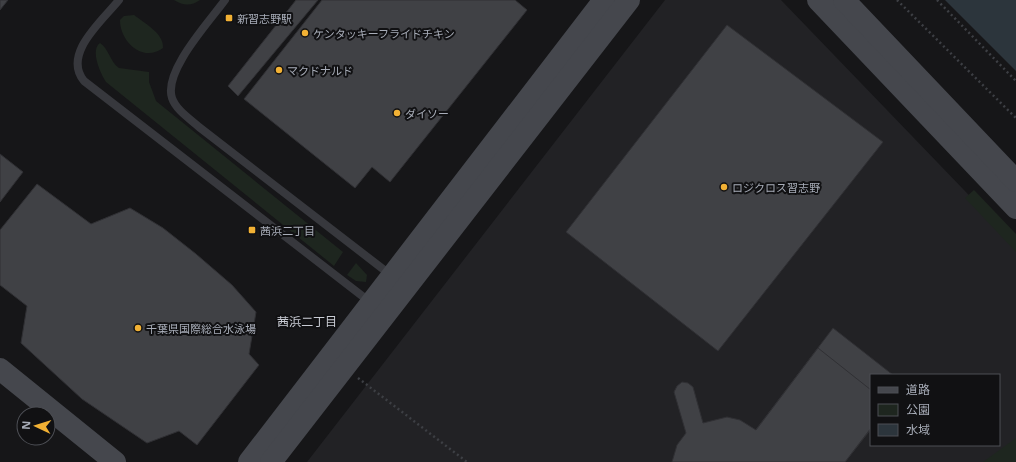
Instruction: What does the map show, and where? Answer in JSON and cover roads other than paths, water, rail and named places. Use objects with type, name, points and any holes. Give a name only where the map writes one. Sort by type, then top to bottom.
[{"type":"street","points":[[249,462],[398,281],[604,0]]},
{"type":"street","points":[[398,281],[629,0]]},
{"type":"street","points":[[818,0],[1016,208]]},
{"type":"street","points":[[844,0],[1016,181]]},
{"type":"street","points":[[271,462],[378,307]]},
{"type":"street","points":[[0,369],[115,462]]},
{"type":"lane","points":[[119,0],[83,44],[78,54],[77,69],[84,81],[378,307]]},
{"type":"lane","points":[[225,0],[182,58],[174,76],[172,82],[172,97],[178,109],[199,127],[398,281]]},
{"type":"water","points":[[945,0],[1016,0],[1016,71]]},
{"type":"place","name":"新習志野駅","points":[[229,18]]},
{"type":"place","name":"ケンタッキーフライドチキン","points":[[305,33]]},
{"type":"place","name":"マクドナルド","points":[[279,70]]},
{"type":"place","name":"ダイソー","points":[[397,113]]},
{"type":"place","name":"ロジクロス習志野","points":[[724,187]]},
{"type":"place","name":"茜浜二丁目","points":[[252,230]]},
{"type":"place","name":"千葉県国際総合水泳場","points":[[138,328]]},
{"type":"district","name":"茜浜二丁目","points":[[307,321]]}]
